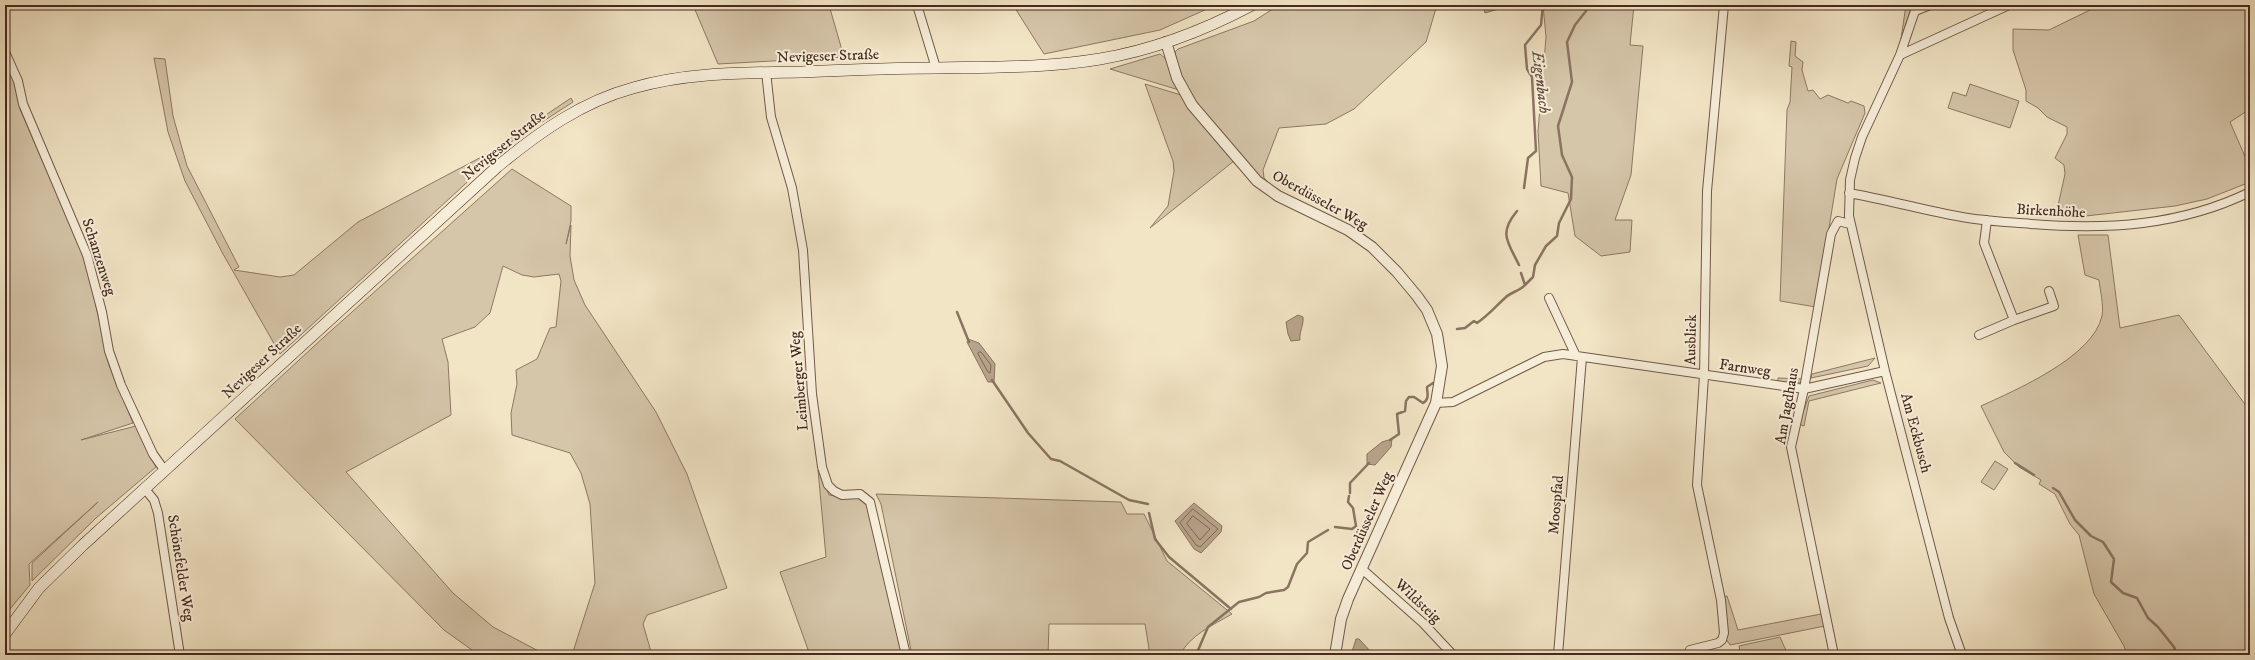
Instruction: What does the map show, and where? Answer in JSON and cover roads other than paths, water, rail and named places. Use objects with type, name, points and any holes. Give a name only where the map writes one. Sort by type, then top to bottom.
[{"type":"main road","name":"Nevigeser Straße","points":[[5,634],[40,588],[145,489],[497,167],[548,128],[589,104],[632,88],[676,78],[766,72],[1039,65],[1100,59],[1166,42],[1208,26],[1252,5]]},
{"type":"street","points":[[918,5],[936,68]]},
{"type":"street","name":"Ausblick","points":[[1690,650],[1718,643],[1722,640],[1724,633],[1721,600],[1697,485],[1704,376],[1707,191],[1724,5]]},
{"type":"street","points":[[1849,220],[1849,193],[1853,166],[1860,143],[1900,55],[1916,8],[1930,5]]},
{"type":"street","points":[[1900,55],[2009,5]]},
{"type":"street","name":"Oberdüsseler Weg","points":[[1166,42],[1177,78],[1192,105],[1257,181],[1278,196],[1348,230],[1372,246],[1417,296],[1427,310],[1437,334],[1442,366],[1436,403],[1341,619],[1335,655]]},
{"type":"street","name":"Schanzenweg","points":[[5,52],[18,81],[23,104],[87,255],[102,312],[109,351],[120,385],[152,454],[165,471]]},
{"type":"street","name":"Leimberger Weg","points":[[766,72],[771,117],[792,188],[803,250],[812,394],[822,467],[828,485],[834,491],[842,495],[860,494],[870,502],[906,655]]},
{"type":"street","name":"Birkenhöhe","points":[[1849,193],[1938,212],[1987,220],[2065,227],[2139,225],[2199,212],[2226,204],[2250,192]]},
{"type":"street","name":"Am Jagdhaus","points":[[1834,655],[1791,447],[1804,389],[1831,234],[1838,220],[1849,220]]},
{"type":"street","name":"Am Eckbusch","points":[[1849,220],[1885,371],[1948,613],[1962,655]]},
{"type":"street","points":[[1987,220],[1984,243],[2014,320]]},
{"type":"street","points":[[1979,335],[2014,320],[2054,306],[2049,291]]},
{"type":"street","points":[[1549,298],[1579,356]]},
{"type":"street","name":"Farnweg","points":[[1436,403],[1453,402],[1544,357],[1563,354],[1704,376],[1804,389],[1885,371]]},
{"type":"street","name":"Moospfad","points":[[1558,655],[1579,356]]},
{"type":"street","name":"Schönefelder Weg","points":[[145,489],[154,500],[158,513],[180,655]]},
{"type":"street","name":"Wildsteig","points":[[1362,569],[1423,623],[1453,655]]},
{"type":"water","points":[[1483,5],[1512,5],[1485,13]]},
{"type":"water","points":[[1298,315],[1303,317],[1300,340],[1291,341],[1286,322]]},
{"type":"water","points":[[968,339],[979,343],[995,364],[994,382],[988,382],[967,342]]},
{"type":"water","points":[[1392,439],[1391,447],[1375,465],[1367,464],[1367,454],[1382,442]]},
{"type":"water","points":[[1194,503],[1222,526],[1221,532],[1201,553],[1194,549],[1175,521]]},
{"type":"water","points":[[1356,639],[1359,639],[1372,653],[1371,655],[1351,655]]},
{"type":"waterway","name":"Eigenbach","points":[[1524,188],[1528,158],[1536,151],[1532,77],[1527,69],[1525,45],[1541,25],[1543,5]]},
{"type":"waterway","points":[[1525,285],[1533,277],[1535,265],[1546,246],[1557,236],[1559,223],[1571,199],[1572,177],[1562,155],[1558,126],[1572,82],[1567,42],[1575,25],[1586,11]]},
{"type":"waterway","name":"Eigenbach","points":[[1517,211],[1511,219],[1506,232],[1509,244],[1519,265]]},
{"type":"waterway","name":"Eigenbach","points":[[1457,329],[1465,328],[1474,321],[1477,323],[1489,314],[1508,295],[1523,287],[1525,285],[1521,273]]},
{"type":"waterway","points":[[957,312],[969,342]]},
{"type":"waterway","points":[[992,380],[1028,433],[1051,459],[1060,461],[1129,500],[1148,504]]},
{"type":"waterway","name":"Eigenbach","points":[[1390,440],[1399,434],[1397,414],[1405,411],[1406,401],[1409,397],[1414,397],[1423,403],[1427,400],[1427,387],[1433,383]]},
{"type":"waterway","name":"Eigenbach","points":[[1350,493],[1350,483],[1369,463]]},
{"type":"waterway","points":[[2015,463],[2034,475]]},
{"type":"waterway","points":[[2053,488],[2059,492],[2075,520],[2091,536],[2103,542],[2114,559],[2111,582],[2123,593],[2137,598],[2148,618],[2158,627],[2174,647],[2177,655]]},
{"type":"waterway","name":"Eigenbach","points":[[1335,527],[1352,529],[1356,526],[1353,508],[1348,502],[1349,496]]},
{"type":"waterway","points":[[1149,513],[1155,539],[1169,557],[1231,609]]},
{"type":"waterway","name":"Eigenbach","points":[[1196,655],[1208,627],[1239,602],[1259,597],[1266,593],[1284,590],[1288,587],[1297,564],[1307,553],[1308,542],[1328,530]]}]
